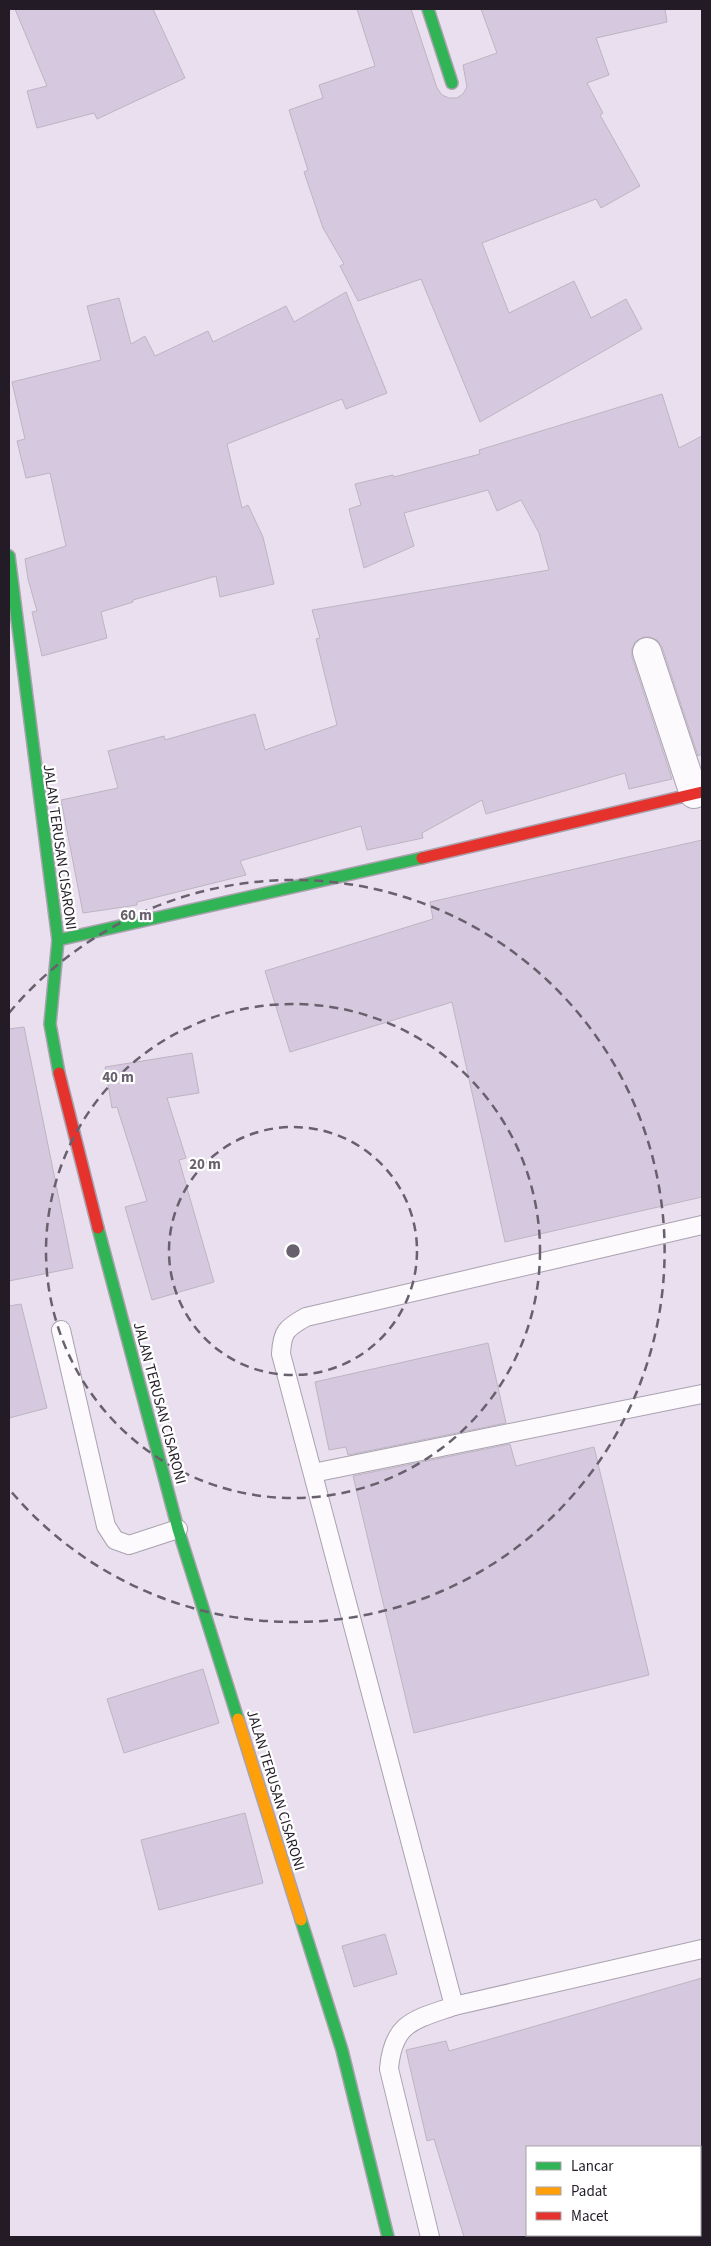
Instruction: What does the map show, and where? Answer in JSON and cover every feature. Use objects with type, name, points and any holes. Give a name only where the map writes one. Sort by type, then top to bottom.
[{"type":"street","points":[[428,9],[452,83]]},
{"type":"street","name":"JALAN TERUSAN CISARONI","points":[[9,556],[58,940],[50,1024],[64,1094],[178,1529],[342,2050],[388,2237]]},
{"type":"street","points":[[58,940],[216,906],[698,793],[647,652]]},
{"type":"lane","points":[[454,2006],[281,1354],[282,1336],[292,1324],[306,1318],[702,1225]]},
{"type":"lane","points":[[61,1330],[106,1526],[115,1540],[130,1545],[178,1529]]},
{"type":"lane","points":[[313,1473],[702,1394]]},
{"type":"lane","points":[[430,2237],[389,2069],[391,2049],[401,2031],[421,2017],[454,2006],[702,1949]]},
{"type":"building","points":[[15,9],[153,9],[185,78],[97,119],[94,113],[37,128],[27,91],[47,86]]},
{"type":"building","points":[[357,9],[411,9],[437,88],[442,95],[449,98],[457,98],[463,94],[467,87],[463,65],[497,53],[481,9],[665,9],[667,22],[596,38],[609,75],[587,83],[603,113],[600,115],[640,186],[601,208],[596,199],[482,243],[509,313],[574,281],[591,318],[626,299],[642,329],[480,422],[421,279],[358,301],[340,266],[344,264],[323,228],[304,172],[308,170],[289,110],[323,98],[319,85],[375,66]]},
{"type":"building","points":[[346,292],[387,393],[346,409],[342,399],[227,444],[242,508],[248,505],[263,537],[274,584],[220,597],[216,576],[133,600],[133,602],[101,612],[107,638],[42,656],[32,612],[37,611],[28,579],[25,559],[66,546],[50,473],[26,478],[17,441],[25,439],[12,382],[101,360],[87,306],[119,298],[131,344],[145,336],[155,356],[208,331],[213,342],[286,306],[294,322]]},
{"type":"building","points":[[662,394],[679,448],[702,436],[702,754],[698,756],[662,647],[657,640],[643,637],[635,642],[632,649],[632,657],[672,779],[629,789],[625,773],[486,814],[482,800],[422,833],[423,838],[367,850],[361,826],[240,861],[246,875],[137,902],[137,905],[83,913],[61,800],[118,788],[108,751],[164,736],[165,740],[255,714],[265,750],[337,725],[316,639],[320,638],[312,610],[549,570],[539,533],[521,500],[497,511],[488,490],[404,513],[414,546],[364,568],[349,509],[361,505],[355,484],[393,475],[394,477],[480,454],[479,450]]},
{"type":"building","points":[[702,840],[702,1197],[505,1242],[452,1002],[290,1052],[265,971],[433,919],[430,902]]},
{"type":"building","points":[[24,1027],[73,1268],[9,1281],[9,1029]]},
{"type":"building","points":[[192,1053],[199,1093],[167,1098],[186,1158],[179,1160],[214,1282],[152,1300],[125,1207],[147,1201],[117,1107],[112,1108],[105,1067]]},
{"type":"building","points":[[21,1304],[47,1408],[9,1418],[9,1306]]},
{"type":"building","points":[[488,1343],[506,1423],[348,1455],[346,1447],[329,1450],[315,1382]]},
{"type":"building","points":[[510,1444],[516,1466],[594,1447],[649,1675],[414,1733],[353,1476]]},
{"type":"building","points":[[203,1669],[219,1723],[124,1753],[107,1699]]},
{"type":"building","points":[[245,1813],[263,1883],[159,1910],[141,1840]]},
{"type":"building","points":[[385,1934],[397,1974],[354,1987],[342,1946]]},
{"type":"building","points":[[702,1978],[702,2147],[526,2146],[527,2237],[464,2237],[434,2139],[427,2141],[406,2050],[446,2041],[449,2051]]},
{"type":"traffic: fast","points":[[428,9],[452,83]]},
{"type":"traffic: fast","points":[[9,556],[58,940],[50,1024],[59,1073]]},
{"type":"traffic: fast","points":[[58,940],[422,858]]},
{"type":"traffic: fast","points":[[98,1228],[178,1529],[238,1719]]},
{"type":"traffic: fast","points":[[301,1920],[342,2050],[388,2237]]},
{"type":"traffic: slow","points":[[238,1719],[301,1920]]},
{"type":"traffic: jam","points":[[422,858],[702,792]]},
{"type":"traffic: jam","points":[[59,1073],[98,1228]]}]
